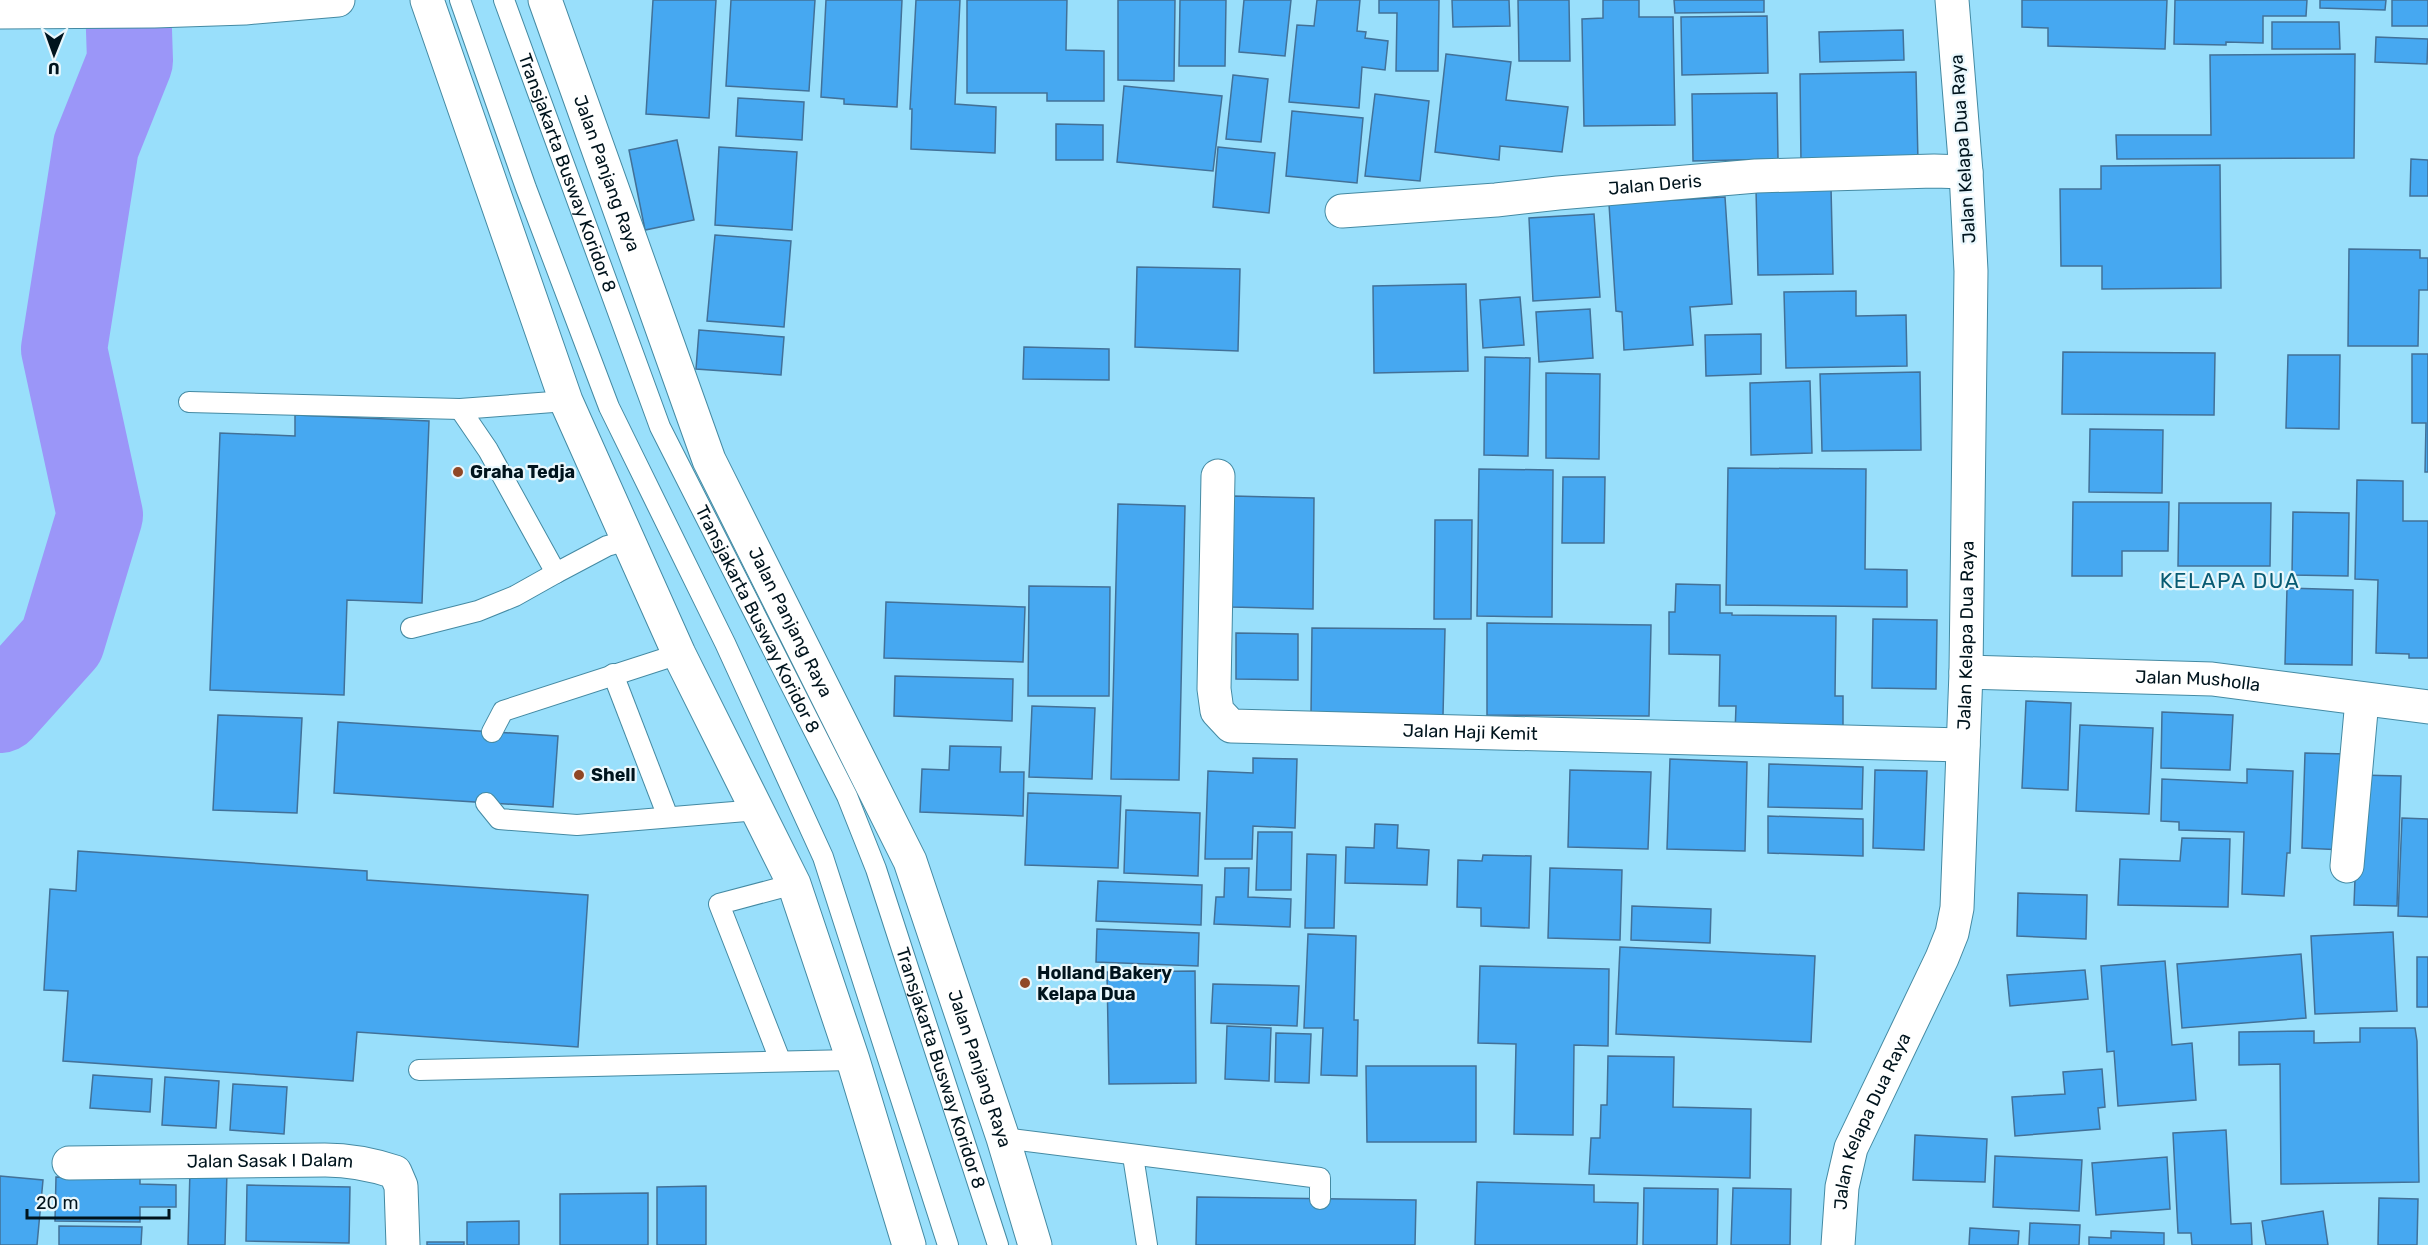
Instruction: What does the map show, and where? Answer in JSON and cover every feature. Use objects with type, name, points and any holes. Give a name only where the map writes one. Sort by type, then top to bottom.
[{"type":"street","points":[[0,12],[245,8],[338,0]]},
{"type":"street","points":[[427,0],[566,401],[679,654],[794,884],[853,1060],[909,1245]]},
{"type":"street","name":"Jalan Panjang Raya","points":[[545,0],[709,460],[910,861],[1003,1138],[1035,1245]]},
{"type":"street","name":"Jalan Kelapa Dua Raya","points":[[1838,1245],[1842,1187],[1851,1148],[1942,958],[1952,933],[1957,908],[1966,672],[1971,271],[1966,172],[1952,0]]},
{"type":"street","name":"Jalan Deris","points":[[1342,211],[1496,200],[1557,192],[1756,176],[1966,172]]},
{"type":"street","name":"Jalan Haji Kemit","points":[[1218,476],[1214,689],[1217,711],[1231,726],[1963,745]]},
{"type":"street","name":"Jalan Musholla","points":[[1966,672],[2212,679],[2428,707]]},
{"type":"street","points":[[2347,866],[2362,700]]},
{"type":"street","name":"Jalan Sasak I Dalam","points":[[69,1163],[353,1160],[395,1172],[401,1186],[403,1245]]},
{"type":"lane","name":"Transjakarta Busway Koridor 8","points":[[460,0],[526,188],[609,407],[725,643],[822,857],[948,1245]]},
{"type":"lane","name":"Transjakarta Busway Koridor 8","points":[[504,0],[660,427],[847,796],[876,869],[998,1245]]},
{"type":"lane","points":[[189,402],[460,409],[566,401]]},
{"type":"lane","points":[[460,409],[488,450],[556,573]]},
{"type":"lane","points":[[411,628],[478,611],[515,596],[607,546],[628,540]]},
{"type":"lane","points":[[492,732],[503,711],[679,654]]},
{"type":"lane","points":[[613,674],[668,818]]},
{"type":"lane","points":[[486,803],[499,819],[577,825],[758,810]]},
{"type":"lane","points":[[780,1060],[719,904],[794,884]]},
{"type":"lane","points":[[419,1070],[853,1060]]},
{"type":"lane","points":[[1003,1138],[1320,1178],[1320,1199]]},
{"type":"lane","points":[[1133,1156],[1147,1245]]},
{"type":"building","points":[[653,0],[716,0],[709,118],[646,114]]},
{"type":"building","points":[[731,0],[815,0],[809,91],[726,86]]},
{"type":"building","points":[[826,0],[902,0],[897,107],[844,104],[844,99],[821,97]]},
{"type":"building","points":[[916,0],[960,0],[955,104],[996,107],[995,153],[911,149],[912,109],[910,109]]},
{"type":"building","points":[[967,0],[1067,0],[1066,50],[1104,51],[1104,101],[1047,101],[1047,93],[967,93]]},
{"type":"building","points":[[1118,0],[1175,0],[1174,81],[1118,80]]},
{"type":"building","points":[[1180,0],[1226,0],[1225,66],[1179,66]]},
{"type":"building","points":[[1244,0],[1291,0],[1285,56],[1239,52]]},
{"type":"building","points":[[1317,0],[1360,0],[1357,31],[1366,32],[1365,38],[1388,41],[1385,70],[1362,67],[1359,108],[1289,102],[1297,25],[1314,26]]},
{"type":"building","points":[[1379,0],[1439,0],[1438,71],[1396,71],[1397,13],[1379,13]]},
{"type":"building","points":[[1452,0],[1509,0],[1510,26],[1453,27]]},
{"type":"building","points":[[1518,0],[1569,0],[1570,61],[1519,61]]},
{"type":"building","points":[[1603,0],[1639,0],[1639,17],[1673,17],[1675,125],[1584,126],[1582,19],[1603,18]]},
{"type":"building","points":[[1674,0],[1764,0],[1764,12],[1675,13]]},
{"type":"building","points":[[2022,0],[2167,0],[2165,49],[2048,46],[2048,28],[2022,27]]},
{"type":"building","points":[[2175,0],[2307,0],[2306,16],[2263,16],[2263,43],[2226,42],[2226,45],[2174,44]]},
{"type":"building","points":[[2320,0],[2386,0],[2385,10],[2320,8]]},
{"type":"building","points":[[2392,0],[2428,0],[2428,26],[2392,26]]},
{"type":"building","points":[[1767,16],[1768,73],[1682,75],[1681,17]]},
{"type":"building","points":[[2272,22],[2339,22],[2340,49],[2272,49]]},
{"type":"building","points":[[1903,30],[1904,60],[1820,62],[1819,32]]},
{"type":"building","points":[[2376,37],[2428,39],[2427,64],[2375,62]]},
{"type":"building","points":[[1446,54],[1511,62],[1506,100],[1568,107],[1562,152],[1500,146],[1499,160],[1435,152]]},
{"type":"building","points":[[2355,54],[2354,158],[2117,159],[2116,135],[2211,135],[2210,55]]},
{"type":"building","points":[[1916,72],[1918,162],[1801,164],[1800,74]]},
{"type":"building","points":[[1233,75],[1268,79],[1261,142],[1226,139]]},
{"type":"building","points":[[1124,86],[1222,96],[1213,171],[1117,162]]},
{"type":"building","points":[[1777,93],[1778,159],[1693,161],[1692,94]]},
{"type":"building","points":[[1375,94],[1429,101],[1420,181],[1365,176]]},
{"type":"building","points":[[738,98],[804,102],[802,140],[736,136]]},
{"type":"building","points":[[1292,111],[1363,118],[1357,183],[1286,176]]},
{"type":"building","points":[[1056,124],[1103,125],[1103,160],[1056,160]]},
{"type":"building","points":[[677,140],[694,220],[645,230],[629,150]]},
{"type":"building","points":[[719,147],[797,152],[792,230],[715,225]]},
{"type":"building","points":[[1218,147],[1275,153],[1269,213],[1213,207]]},
{"type":"building","points":[[2411,159],[2428,160],[2428,196],[2410,196]]},
{"type":"building","points":[[2220,165],[2221,288],[2102,289],[2102,266],[2061,266],[2060,189],[2101,189],[2101,166]]},
{"type":"building","points":[[1831,187],[1833,274],[1758,275],[1756,189]]},
{"type":"building","points":[[1725,197],[1732,304],[1690,307],[1693,345],[1624,350],[1622,312],[1616,311],[1609,204]]},
{"type":"building","points":[[1594,214],[1600,297],[1533,301],[1529,218]]},
{"type":"building","points":[[715,235],[791,241],[784,327],[707,321]]},
{"type":"building","points":[[2349,249],[2420,250],[2420,258],[2428,258],[2428,290],[2419,290],[2418,346],[2348,346]]},
{"type":"building","points":[[1137,267],[1240,269],[1238,351],[1135,347]]},
{"type":"building","points":[[1466,284],[1468,371],[1374,373],[1373,286]]},
{"type":"building","points":[[1856,291],[1856,316],[1906,315],[1907,366],[1786,368],[1784,292]]},
{"type":"building","points":[[1520,297],[1524,345],[1483,348],[1480,300]]},
{"type":"building","points":[[1590,309],[1593,358],[1539,362],[1536,312]]},
{"type":"building","points":[[699,330],[784,337],[781,375],[696,369]]},
{"type":"building","points":[[1761,334],[1761,374],[1706,376],[1705,335]]},
{"type":"building","points":[[1024,347],[1109,349],[1109,380],[1023,379]]},
{"type":"building","points":[[2063,352],[2215,353],[2214,415],[2062,414]]},
{"type":"building","points":[[2412,354],[2428,354],[2428,472],[2425,472],[2426,423],[2412,423]]},
{"type":"building","points":[[2288,355],[2340,355],[2339,429],[2286,428]]},
{"type":"building","points":[[1485,357],[1530,358],[1528,456],[1484,455]]},
{"type":"building","points":[[1920,372],[1921,450],[1822,451],[1820,374]]},
{"type":"building","points":[[1546,373],[1600,374],[1599,459],[1546,458]]},
{"type":"building","points":[[1810,381],[1812,453],[1751,455],[1750,383]]},
{"type":"building","points":[[295,415],[429,421],[422,603],[347,600],[344,695],[210,690],[220,433],[295,436]]},
{"type":"building","points":[[2090,429],[2163,430],[2162,493],[2089,492]]},
{"type":"building","points":[[1728,468],[1866,469],[1865,569],[1907,570],[1907,607],[1726,605]]},
{"type":"building","points":[[1479,469],[1553,470],[1552,617],[1477,616]]},
{"type":"building","points":[[1563,477],[1605,477],[1604,543],[1562,543]]},
{"type":"building","points":[[2357,480],[2403,481],[2403,521],[2428,521],[2428,658],[2409,658],[2409,654],[2376,653],[2378,580],[2355,579]]},
{"type":"building","points":[[1233,496],[1314,498],[1313,609],[1232,607]]},
{"type":"building","points":[[2073,502],[2169,502],[2168,551],[2122,551],[2122,576],[2072,576]]},
{"type":"building","points":[[2179,503],[2271,503],[2270,566],[2178,566]]},
{"type":"building","points":[[1118,504],[1185,506],[1179,780],[1111,779]]},
{"type":"building","points":[[2293,512],[2349,513],[2348,576],[2292,575]]},
{"type":"building","points":[[1435,520],[1472,520],[1471,619],[1434,619]]},
{"type":"building","points":[[1676,584],[1720,585],[1720,613],[1836,616],[1835,696],[1843,696],[1843,734],[1735,733],[1736,706],[1719,706],[1720,655],[1669,654],[1669,612],[1675,612]]},
{"type":"building","points":[[1029,586],[1110,587],[1109,696],[1028,696]]},
{"type":"building","points":[[2287,588],[2353,590],[2352,665],[2285,664]]},
{"type":"building","points":[[886,602],[1025,607],[1023,662],[884,658]]},
{"type":"building","points":[[1873,619],[1937,620],[1936,689],[1872,688]]},
{"type":"building","points":[[1487,623],[1651,625],[1649,716],[1487,715]]},
{"type":"building","points":[[1312,628],[1445,629],[1443,716],[1311,715]]},
{"type":"building","points":[[1236,633],[1298,634],[1298,680],[1236,679]]},
{"type":"building","points":[[895,676],[1013,679],[1012,721],[894,716]]},
{"type":"building","points":[[2026,701],[2071,703],[2068,790],[2022,788]]},
{"type":"building","points":[[1032,706],[1095,708],[1092,779],[1029,777]]},
{"type":"building","points":[[2162,712],[2233,715],[2230,770],[2161,768]]},
{"type":"building","points":[[218,715],[302,718],[297,813],[213,810]]},
{"type":"building","points":[[338,722],[558,736],[553,807],[334,793]]},
{"type":"building","points":[[2080,725],[2153,728],[2149,814],[2076,811]]},
{"type":"building","points":[[950,746],[1001,747],[1000,772],[1024,772],[1023,816],[920,812],[922,769],[949,770]]},
{"type":"building","points":[[2305,753],[2347,754],[2344,850],[2302,848]]},
{"type":"building","points":[[1253,758],[1297,759],[1295,828],[1253,826],[1252,859],[1205,859],[1208,771],[1253,773]]},
{"type":"building","points":[[1670,759],[1747,762],[1745,851],[1667,849]]},
{"type":"building","points":[[1769,764],[1863,767],[1862,809],[1768,807]]},
{"type":"building","points":[[2247,769],[2293,771],[2290,853],[2287,853],[2284,896],[2242,894],[2244,832],[2179,830],[2179,822],[2161,821],[2162,779],[2247,783]]},
{"type":"building","points":[[1570,770],[1651,772],[1648,849],[1568,847]]},
{"type":"building","points":[[1875,770],[1927,771],[1924,850],[1873,848]]},
{"type":"building","points":[[2359,775],[2401,776],[2397,906],[2354,905]]},
{"type":"building","points":[[1028,793],[1121,796],[1118,868],[1025,865]]},
{"type":"building","points":[[1126,810],[1200,813],[1198,876],[1124,873]]},
{"type":"building","points":[[1768,816],[1863,819],[1863,856],[1768,853]]},
{"type":"building","points":[[2402,818],[2428,819],[2428,917],[2398,916]]},
{"type":"building","points":[[1375,824],[1398,825],[1397,848],[1429,850],[1427,885],[1345,883],[1346,847],[1374,848]]},
{"type":"building","points":[[1258,832],[1292,832],[1291,890],[1256,890]]},
{"type":"building","points":[[2182,838],[2230,839],[2228,907],[2118,905],[2120,859],[2180,861]]},
{"type":"building","points":[[78,851],[367,871],[367,880],[588,895],[578,1047],[357,1032],[353,1081],[63,1061],[68,991],[44,990],[50,889],[76,891]]},
{"type":"building","points":[[1307,854],[1336,855],[1334,928],[1305,928]]},
{"type":"building","points":[[1483,855],[1531,856],[1529,928],[1481,926],[1481,908],[1457,907],[1458,860],[1482,861]]},
{"type":"building","points":[[1225,868],[1249,868],[1248,897],[1291,899],[1290,927],[1214,924],[1216,897],[1224,897]]},
{"type":"building","points":[[1550,868],[1622,870],[1620,940],[1548,938]]},
{"type":"building","points":[[1098,881],[1202,885],[1201,925],[1096,921]]},
{"type":"building","points":[[2018,893],[2087,895],[2086,939],[2017,936]]},
{"type":"building","points":[[1632,906],[1711,909],[1710,943],[1631,940]]},
{"type":"building","points":[[1097,929],[1199,933],[1198,966],[1096,962]]},
{"type":"building","points":[[2393,932],[2397,1011],[2315,1014],[2311,936]]},
{"type":"building","points":[[1308,934],[1356,936],[1354,1020],[1358,1020],[1357,1076],[1321,1075],[1323,1028],[1304,1028]]},
{"type":"building","points":[[1620,947],[1815,956],[1811,1042],[1616,1034]]},
{"type":"building","points":[[2301,954],[2306,1018],[2182,1028],[2177,964]]},
{"type":"building","points":[[2417,957],[2428,957],[2428,1007],[2417,1007]]},
{"type":"building","points":[[2165,961],[2172,1045],[2192,1043],[2196,1100],[2118,1106],[2114,1051],[2107,1052],[2101,966]]},
{"type":"building","points":[[1480,966],[1609,969],[1608,1046],[1574,1045],[1573,1135],[1514,1134],[1516,1044],[1478,1043]]},
{"type":"building","points":[[2085,970],[2088,999],[2010,1006],[2007,975]]},
{"type":"building","points":[[1195,971],[1196,1083],[1109,1084],[1107,972]]},
{"type":"building","points":[[1213,984],[1299,986],[1297,1026],[1211,1023]]},
{"type":"building","points":[[1227,1026],[1271,1028],[1269,1081],[1225,1079]]},
{"type":"building","points":[[2360,1028],[2415,1028],[2419,1182],[2281,1184],[2280,1064],[2239,1065],[2239,1032],[2314,1031],[2314,1043],[2360,1042]]},
{"type":"building","points":[[1276,1033],[1311,1034],[1309,1083],[1275,1082]]},
{"type":"building","points":[[1608,1056],[1674,1057],[1673,1107],[1751,1109],[1750,1178],[1589,1174],[1591,1138],[1600,1138],[1601,1105],[1607,1105]]},
{"type":"building","points":[[1366,1066],[1476,1066],[1476,1142],[1367,1142]]},
{"type":"building","points":[[2102,1069],[2105,1107],[2098,1108],[2100,1129],[2015,1136],[2012,1097],[2065,1094],[2063,1072]]},
{"type":"building","points":[[93,1075],[152,1079],[150,1112],[90,1108]]},
{"type":"building","points":[[165,1077],[219,1081],[216,1128],[162,1125]]},
{"type":"building","points":[[233,1084],[287,1087],[284,1134],[230,1130]]},
{"type":"building","points":[[2226,1130],[2231,1224],[2251,1223],[2252,1245],[2192,1245],[2191,1233],[2178,1233],[2173,1133]]},
{"type":"building","points":[[1915,1135],[1987,1139],[1985,1182],[1913,1180]]},
{"type":"building","points":[[1995,1156],[2082,1160],[2079,1211],[1993,1207]]},
{"type":"building","points":[[2167,1157],[2170,1209],[2096,1215],[2092,1163]]},
{"type":"building","points":[[190,1170],[227,1171],[225,1245],[188,1245]]},
{"type":"building","points":[[0,1176],[43,1180],[37,1245],[0,1245]]},
{"type":"building","points":[[56,1177],[140,1178],[140,1184],[176,1185],[176,1207],[140,1207],[140,1222],[55,1221]]},
{"type":"building","points":[[1477,1182],[1594,1185],[1594,1202],[1638,1203],[1637,1245],[1475,1245]]},
{"type":"building","points":[[247,1185],[350,1187],[349,1243],[246,1241]]},
{"type":"building","points":[[706,1186],[706,1245],[657,1245],[657,1187]]},
{"type":"building","points":[[1644,1188],[1718,1189],[1717,1245],[1643,1245]]},
{"type":"building","points":[[1733,1188],[1791,1189],[1790,1245],[1731,1245]]},
{"type":"building","points":[[648,1193],[648,1245],[560,1245],[560,1194]]},
{"type":"building","points":[[1197,1197],[1416,1200],[1415,1245],[1196,1245]]},
{"type":"building","points":[[2379,1198],[2418,1199],[2417,1245],[2378,1245]]},
{"type":"building","points":[[2323,1211],[2328,1245],[2266,1245],[2262,1221]]},
{"type":"building","points":[[519,1221],[519,1245],[467,1245],[467,1222]]},
{"type":"building","points":[[2030,1223],[2080,1225],[2079,1245],[2029,1245]]},
{"type":"building","points":[[59,1226],[142,1227],[141,1245],[59,1245]]},
{"type":"building","points":[[1970,1228],[2019,1231],[2018,1245],[1969,1245]]},
{"type":"building","points":[[2111,1231],[2164,1233],[2164,1245],[2089,1245],[2089,1237],[2111,1238]]},
{"type":"building","points":[[427,1242],[464,1242],[464,1245],[427,1245]]},
{"type":"waterway","points":[[0,710],[62,641],[100,515],[64,349],[96,146],[130,61],[128,0]]},
{"type":"place","name":"Graha Tedja","points":[[458,472]]},
{"type":"place","name":"Shell","points":[[579,775]]},
{"type":"place","name":"Holland Bakery Kelapa Dua","points":[[1025,983]]},
{"type":"district","name":"KELAPA DUA","points":[[2230,580]]}]
